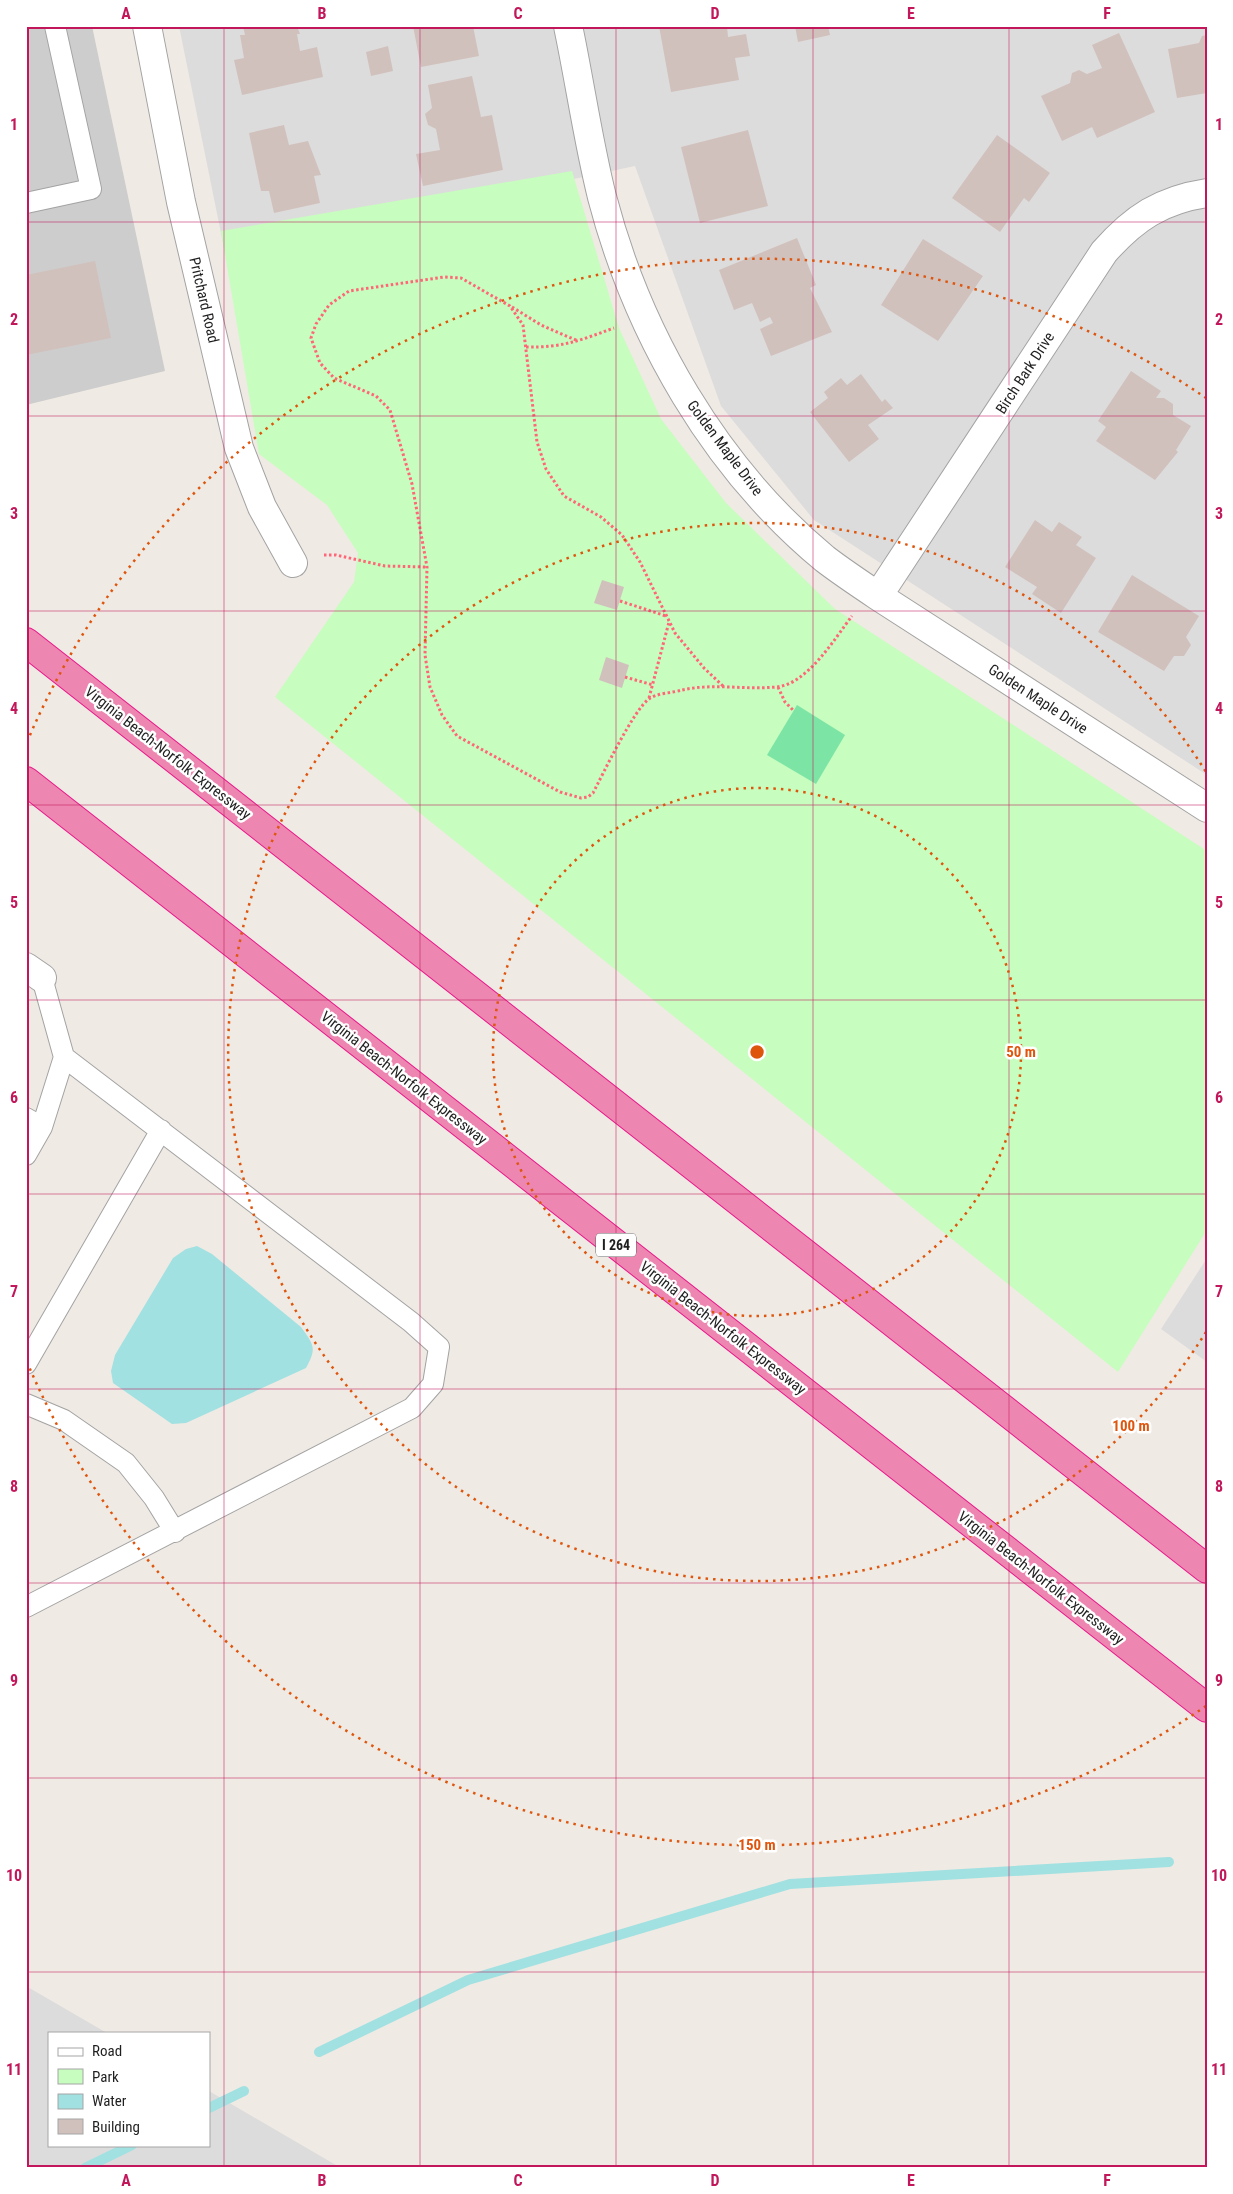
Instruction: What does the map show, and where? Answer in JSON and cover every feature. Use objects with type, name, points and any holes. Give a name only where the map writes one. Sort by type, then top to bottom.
[{"type":"highway","name":"Virginia Beach-Norfolk Expressway","points":[[26,642],[1207,1569]]},
{"type":"highway","name":"Virginia Beach-Norfolk Expressway","points":[[26,781],[1207,1708]]},
{"type":"street","name":"Pritchard Road","points":[[147,26],[181,202],[239,448],[262,507],[293,563]]},
{"type":"street","name":"Golden Maple Drive","points":[[568,26],[602,197],[624,269],[654,338],[690,403],[732,463],[770,508],[826,559],[878,596],[1207,808]]},
{"type":"street","name":"Birch Bark Drive","points":[[878,596],[1104,252],[1123,231],[1151,210],[1184,196],[1207,193]]},
{"type":"lane","points":[[26,203],[91,189],[55,26]]},
{"type":"lane","points":[[26,1607],[175,1532],[412,1408],[433,1384],[439,1348],[411,1322],[64,1057],[34,972]]},
{"type":"lane","points":[[26,1155],[34,1122],[64,1057]]},
{"type":"lane","points":[[26,1364],[161,1130]]},
{"type":"lane","points":[[26,1404],[64,1420],[126,1463],[154,1498],[175,1532]]},
{"type":"path","points":[[578,341],[541,324],[461,278],[444,277],[349,291],[328,305],[316,324],[311,338],[320,363],[334,378],[376,396],[390,410],[412,484],[427,567],[425,655],[430,687],[442,715],[457,736],[560,792],[581,798],[588,797],[593,793],[633,719],[649,698],[669,622]]},
{"type":"path","points":[[510,306],[523,326],[537,442],[546,470],[564,496],[601,517],[622,535],[640,562],[675,633],[704,668],[723,686]]},
{"type":"path","points":[[526,346],[549,347],[578,341],[645,317]]},
{"type":"path","points":[[293,563],[317,555],[336,555],[385,566],[427,567]]},
{"type":"path","points":[[649,698],[691,688],[723,686],[778,688],[797,680],[820,658],[853,614],[878,596]]},
{"type":"path","points":[[620,601],[666,616]]},
{"type":"path","points":[[626,677],[653,684]]},
{"type":"path","points":[[778,688],[785,702],[794,711]]},
{"type":"shaded area","points":[[26,26],[92,26],[165,371],[26,405]]},
{"type":"shaded area","points":[[179,26],[1207,26],[1207,775],[814,520],[721,406],[635,166],[225,253]]},
{"type":"shaded area","points":[[1207,1258],[1207,1362],[1161,1329]]},
{"type":"shaded area","points":[[26,1986],[105,2032],[48,2032],[48,2146],[210,2146],[210,2092],[341,2168],[26,2168]]},
{"type":"green space","points":[[572,171],[619,328],[661,419],[726,503],[835,609],[1207,851],[1207,1230],[1118,1372],[275,697],[354,582],[358,553],[327,505],[259,454],[221,231]]},
{"type":"green space","points":[[797,705],[845,735],[816,784],[767,755]]},
{"type":"water","points":[[197,1246],[212,1254],[301,1327],[309,1338],[313,1351],[306,1368],[186,1423],[172,1424],[113,1383],[111,1371],[115,1355],[173,1258],[186,1249]]},
{"type":"building","points":[[243,26],[297,26],[300,34],[297,34],[300,51],[317,47],[323,77],[242,95],[234,60],[244,58],[240,35],[245,35]]},
{"type":"building","points":[[413,26],[473,26],[479,56],[421,67]]},
{"type":"building","points":[[659,26],[727,26],[728,37],[746,34],[750,56],[735,58],[739,80],[671,92]]},
{"type":"building","points":[[795,26],[828,26],[830,35],[798,42]]},
{"type":"building","points":[[1119,33],[1155,112],[1097,138],[1092,127],[1062,141],[1041,96],[1070,83],[1072,73],[1079,70],[1087,74],[1102,68],[1092,45]]},
{"type":"building","points":[[1207,35],[1207,93],[1177,98],[1168,49],[1199,43],[1202,36]]},
{"type":"building","points":[[388,46],[393,71],[371,76],[366,52]]},
{"type":"building","points":[[472,76],[481,117],[492,115],[503,170],[423,186],[416,154],[440,150],[436,129],[428,125],[425,114],[432,108],[428,85]]},
{"type":"building","points":[[284,125],[289,145],[308,141],[321,175],[314,176],[320,203],[274,213],[269,191],[261,191],[249,133]]},
{"type":"building","points":[[748,130],[768,206],[700,223],[681,147]]},
{"type":"building","points":[[997,135],[1050,173],[1029,202],[1024,198],[1000,232],[952,198]]},
{"type":"building","points":[[797,238],[816,285],[810,288],[832,332],[771,356],[760,329],[773,323],[770,317],[760,322],[752,303],[734,310],[719,270]]},
{"type":"building","points":[[923,239],[983,276],[938,341],[881,305]]},
{"type":"building","points":[[95,261],[111,338],[26,355],[26,275]]},
{"type":"building","points":[[1131,371],[1161,391],[1156,398],[1164,398],[1173,404],[1173,415],[1191,426],[1176,450],[1178,452],[1155,480],[1096,441],[1106,427],[1098,421]]},
{"type":"building","points":[[861,374],[882,402],[885,399],[893,408],[868,425],[879,439],[849,462],[810,412],[828,398],[824,392],[841,378],[847,385]]},
{"type":"building","points":[[1035,520],[1052,532],[1059,522],[1082,537],[1076,545],[1096,558],[1061,613],[1032,594],[1037,587],[1005,567]]},
{"type":"building","points":[[1132,575],[1199,616],[1186,637],[1191,645],[1184,656],[1174,656],[1164,671],[1098,632]]},
{"type":"building","points":[[602,580],[624,587],[617,610],[594,603]]},
{"type":"building","points":[[606,657],[629,665],[622,688],[599,680]]},
{"type":"waterway","points":[[319,2052],[468,1980],[790,1884],[1169,1862]]},
{"type":"waterway","points":[[210,2108],[244,2091]]},
{"type":"waterway","points":[[85,2168],[130,2146]]}]
